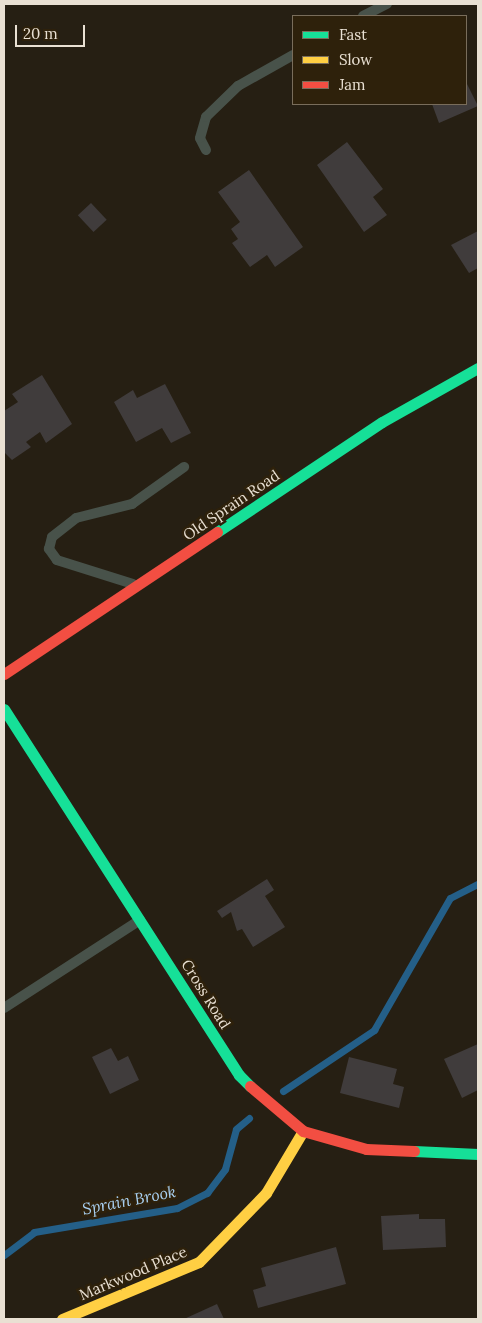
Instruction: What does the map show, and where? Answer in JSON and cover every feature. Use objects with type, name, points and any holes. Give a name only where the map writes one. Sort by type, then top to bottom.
[{"type":"street","name":"Old Sprain Road","points":[[4,674],[382,422],[478,368]]},
{"type":"street","name":"Cross Road","points":[[4,709],[239,1075],[303,1131],[366,1149],[478,1154]]},
{"type":"street","name":"Markwood Place","points":[[62,1319],[199,1262],[266,1194],[303,1131]]},
{"type":"lane","points":[[365,15],[387,4]]},
{"type":"lane","points":[[206,150],[200,138],[206,117],[238,86],[292,55]]},
{"type":"lane","points":[[137,586],[57,560],[49,549],[52,536],[76,518],[132,504],[184,467]]},
{"type":"lane","points":[[4,1008],[140,919]]},
{"type":"building","points":[[467,84],[478,106],[439,123],[432,105],[467,105]]},
{"type":"building","points":[[347,142],[383,189],[373,197],[387,215],[364,232],[317,165]]},
{"type":"building","points":[[249,170],[303,247],[275,267],[267,255],[250,267],[232,243],[238,239],[231,229],[240,222],[218,192]]},
{"type":"building","points":[[91,203],[107,220],[94,232],[78,215]]},
{"type":"building","points":[[478,231],[478,268],[469,273],[451,245]]},
{"type":"building","points":[[42,375],[72,424],[46,443],[40,432],[26,442],[31,447],[12,460],[4,452],[4,411],[18,402],[12,394]]},
{"type":"building","points":[[165,384],[191,433],[171,443],[162,428],[136,442],[114,402],[133,390],[137,398]]},
{"type":"building","points":[[267,879],[274,890],[265,896],[285,927],[253,947],[242,929],[237,931],[231,912],[222,918],[217,911]]},
{"type":"building","points":[[478,1044],[478,1090],[462,1098],[444,1059]]},
{"type":"building","points":[[111,1048],[118,1061],[128,1056],[139,1080],[110,1094],[92,1057]]},
{"type":"building","points":[[349,1057],[397,1069],[393,1084],[404,1087],[399,1108],[340,1093]]},
{"type":"building","points":[[419,1214],[419,1219],[445,1219],[446,1247],[383,1250],[381,1216]]},
{"type":"building","points":[[336,1247],[346,1284],[258,1308],[253,1290],[266,1286],[261,1268]]},
{"type":"building","points":[[217,1304],[224,1319],[184,1319]]},
{"type":"waterway","name":"Sprain Brook","points":[[283,1091],[374,1030],[450,898],[478,884]]},
{"type":"waterway","name":"Sprain Brook","points":[[4,1255],[34,1232],[177,1208],[207,1193],[225,1169],[236,1129],[249,1118]]},
{"type":"traffic: fast","points":[[217,532],[382,422],[478,368]]},
{"type":"traffic: fast","points":[[4,709],[239,1075],[250,1086]]},
{"type":"traffic: fast","points":[[414,1151],[478,1154]]},
{"type":"traffic: slow","points":[[62,1319],[199,1262],[266,1193],[303,1131]]},
{"type":"traffic: jam","points":[[4,674],[217,532]]},
{"type":"traffic: jam","points":[[250,1086],[303,1131],[366,1149],[414,1151]]}]
